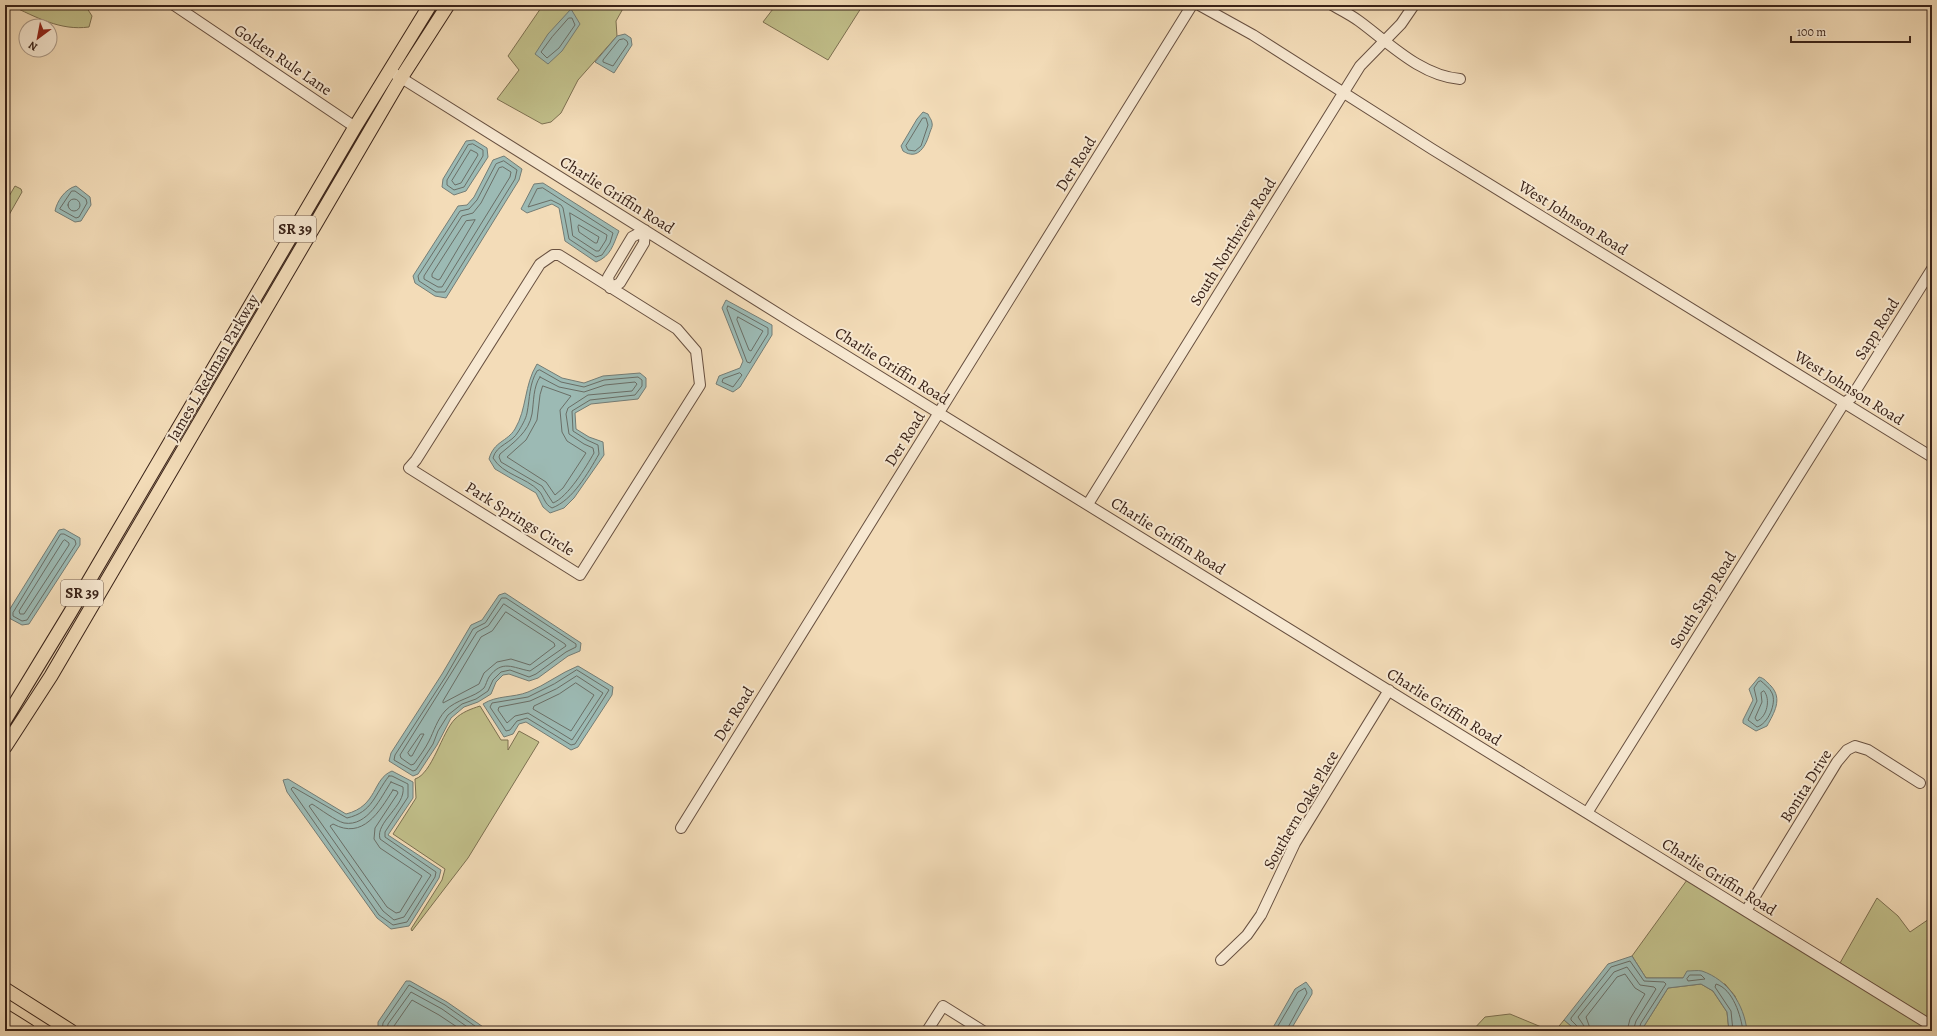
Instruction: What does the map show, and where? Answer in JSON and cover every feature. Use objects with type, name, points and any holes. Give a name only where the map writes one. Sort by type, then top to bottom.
[{"type":"main road","name":"James L Redman Parkway","points":[[5,747],[51,676],[402,78],[448,5]]},
{"type":"main road","name":"James L Redman Parkway","points":[[5,720],[233,336],[425,7]]},
{"type":"main road","points":[[247,343],[246,328],[284,263],[289,250],[290,239]]},
{"type":"main road","points":[[195,432],[198,413],[235,348],[235,340],[233,336]]},
{"type":"main road","points":[[5,734],[39,677],[50,646]]},
{"type":"main road","points":[[5,989],[71,1031]]},
{"type":"main road","points":[[5,1016],[29,1031]]},
{"type":"street","name":"Golden Rule Lane","points":[[174,5],[355,127]]},
{"type":"street","name":"Der Road","points":[[681,828],[1192,5]]},
{"type":"street","name":"West Johnson Road","points":[[1199,5],[1253,35],[1344,91],[1432,149],[1932,457]]},
{"type":"street","points":[[1332,5],[1358,21],[1384,42],[1434,74],[1446,78],[1460,79]]},
{"type":"street","name":"South Northview Road","points":[[1088,504],[1360,66],[1401,24],[1414,5]]},
{"type":"street","name":"Charlie Griffin Road","points":[[389,71],[1932,1026]]},
{"type":"street","points":[[610,288],[620,283],[644,243],[645,230]]},
{"type":"street","name":"Park Springs Circle","points":[[552,255],[559,255],[610,288],[677,329],[696,351],[700,385],[580,575],[409,468],[416,460],[540,264],[552,255]]},
{"type":"street","name":"Sapp Road","points":[[1844,403],[1851,398],[1932,268]]},
{"type":"street","name":"South Sapp Road","points":[[1587,813],[1844,403]]},
{"type":"street","name":"Southern Oaks Place","points":[[1221,960],[1246,934],[1261,915],[1295,843],[1388,690]]},
{"type":"street","name":"Bonita Drive","points":[[1746,911],[1837,762],[1847,750],[1855,746],[1868,750],[1920,783]]},
{"type":"street","points":[[927,1031],[943,1006],[982,1031]]},
{"type":"shaded area","points":[[10,5],[85,5],[92,16],[89,27],[78,28],[58,25],[58,18],[38,18]]},
{"type":"shaded area","points":[[543,5],[625,5],[616,21],[617,36],[578,80],[561,113],[551,122],[542,124],[497,99],[519,70],[508,56]]},
{"type":"shaded area","points":[[776,5],[863,5],[828,60],[763,22]]},
{"type":"shaded area","points":[[15,186],[21,189],[22,192],[5,222],[5,203]]},
{"type":"shaded area","points":[[480,706],[501,740],[508,740],[508,750],[519,731],[539,742],[468,858],[412,931],[411,929],[442,880],[445,869],[393,834],[416,798],[415,779],[421,776],[427,769],[450,725],[461,714]]},
{"type":"shaded area","points":[[1687,880],[1931,1031],[1747,1031],[1735,996],[1725,984],[1683,978],[1646,978],[1632,956]]},
{"type":"shaded area","points":[[1877,898],[1898,916],[1910,932],[1932,917],[1932,1020],[1840,963]]},
{"type":"shaded area","points":[[1701,984],[1713,991],[1727,1012],[1729,1031],[1641,1031],[1668,988]]},
{"type":"shaded area","points":[[1510,1014],[1551,1031],[1472,1031],[1485,1017]]},
{"type":"shaded area","points":[[1564,1020],[1577,1031],[1555,1031]]},
{"type":"water","points":[[571,9],[580,24],[562,51],[548,64],[535,54],[548,34]]},
{"type":"water","points":[[625,34],[631,38],[632,45],[614,73],[595,62],[617,36]]},
{"type":"water","points":[[923,112],[928,114],[932,122],[932,128],[924,147],[917,153],[908,154],[903,151],[901,146],[917,119]]},
{"type":"water","points":[[474,140],[487,148],[488,157],[466,191],[454,195],[442,187],[443,179],[466,141]]},
{"type":"water","points":[[504,156],[522,169],[519,180],[446,298],[435,296],[415,283],[413,276],[458,206],[467,205],[474,197],[493,160]]},
{"type":"water","points":[[543,183],[619,231],[611,250],[605,257],[596,262],[565,241],[559,208],[552,204],[527,213],[521,209],[534,184]]},
{"type":"water","points":[[76,186],[90,197],[91,205],[81,221],[75,222],[55,211],[62,196],[68,190]]},
{"type":"water","points":[[726,300],[772,325],[772,335],[740,387],[733,392],[716,384],[719,376],[740,368],[743,361],[722,308]]},
{"type":"water","points":[[537,364],[562,378],[584,383],[603,376],[640,373],[646,378],[646,387],[638,399],[591,404],[575,413],[576,429],[589,437],[603,442],[604,455],[574,498],[564,508],[550,513],[543,507],[536,493],[495,469],[489,459],[491,453],[497,445],[508,437],[515,429],[522,413],[530,380]]},
{"type":"water","points":[[64,529],[80,538],[80,545],[29,624],[22,625],[9,618],[8,612],[59,530]]},
{"type":"water","points":[[505,593],[581,643],[580,651],[568,656],[538,678],[529,681],[509,674],[503,675],[496,682],[491,694],[478,702],[464,707],[451,718],[437,745],[418,774],[413,776],[389,761],[391,753],[442,674],[471,625],[482,620],[499,595]]},
{"type":"water","points":[[578,666],[613,687],[612,695],[578,747],[571,750],[526,722],[519,724],[513,734],[504,737],[483,704],[494,699],[528,692]]},
{"type":"water","points":[[1759,677],[1764,679],[1775,691],[1777,701],[1775,711],[1767,726],[1756,731],[1743,723],[1743,720],[1753,700],[1749,689]]},
{"type":"water","points":[[392,771],[413,782],[413,798],[388,835],[441,870],[439,878],[409,926],[391,929],[377,918],[287,792],[283,780],[288,779],[346,814],[364,805],[381,780]]},
{"type":"water","points":[[1632,956],[1646,978],[1683,978],[1687,971],[1702,971],[1720,980],[1733,994],[1738,1003],[1747,1031],[1729,1031],[1727,1012],[1713,991],[1701,984],[1668,988],[1641,1031],[1577,1031],[1564,1020],[1608,964]]},
{"type":"water","points":[[406,981],[410,981],[447,1002],[489,1031],[378,1031],[378,1022]]},
{"type":"water","points":[[1306,982],[1312,990],[1312,994],[1290,1031],[1271,1031],[1295,989]]}]
